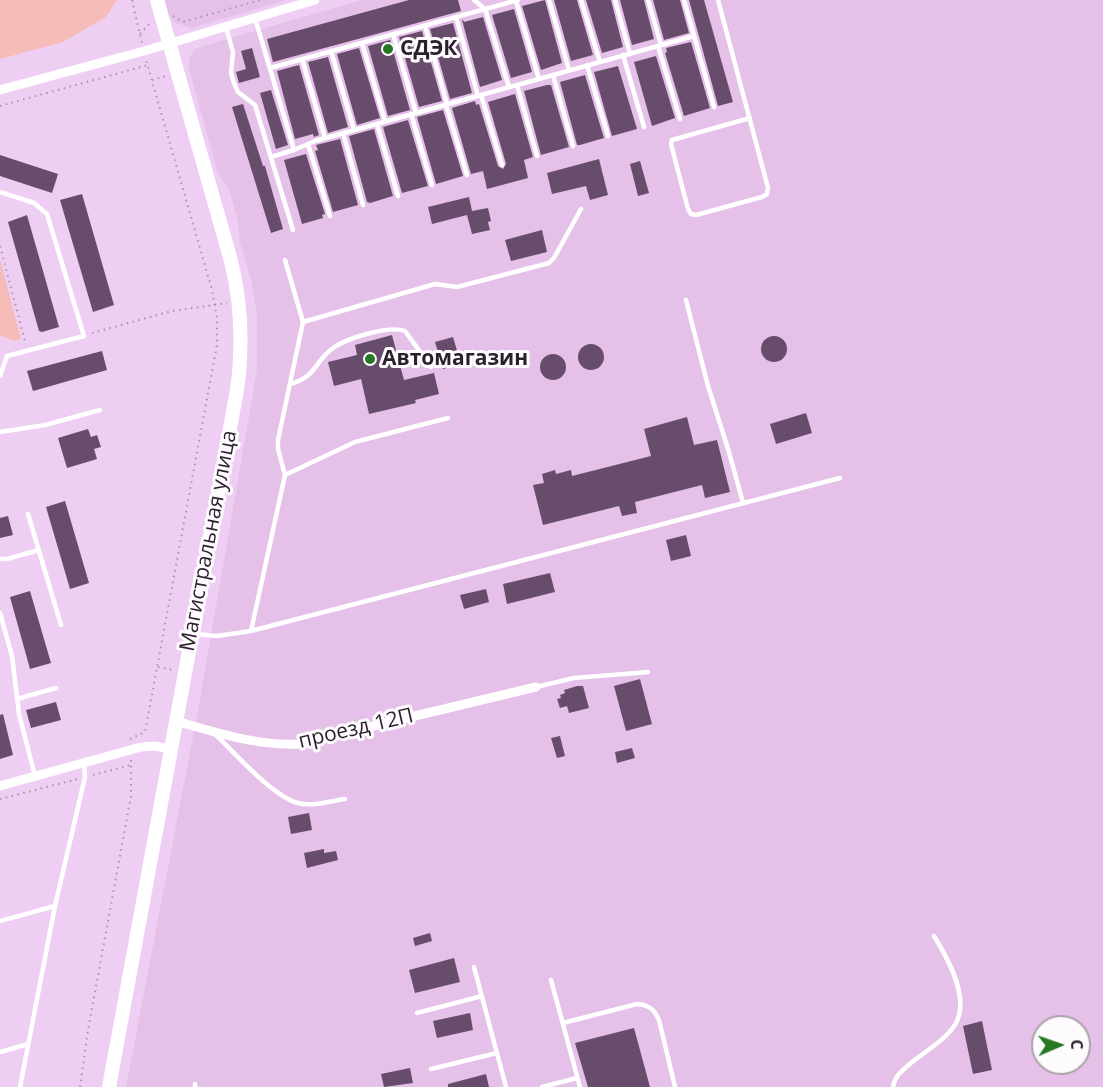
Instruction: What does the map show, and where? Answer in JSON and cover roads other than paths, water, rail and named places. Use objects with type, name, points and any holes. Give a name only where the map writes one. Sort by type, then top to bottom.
[{"type":"main road","name":"Магистральная улица","points":[[109,1087],[237,390],[242,332],[240,302],[231,261],[157,0]]},
{"type":"street","points":[[0,90],[315,0]]},
{"type":"street","name":"проезд 12П","points":[[176,721],[213,732],[280,744],[298,744],[536,687]]},
{"type":"street","points":[[0,786],[147,746],[170,749]]},
{"type":"lane","points":[[474,0],[485,9],[509,87]]},
{"type":"lane","points":[[270,68],[517,0],[539,79]]},
{"type":"lane","points":[[549,0],[569,70]]},
{"type":"lane","points":[[581,0],[600,62]]},
{"type":"lane","points":[[615,0],[630,54]]},
{"type":"lane","points":[[648,0],[680,119]]},
{"type":"lane","points":[[684,0],[714,107]]},
{"type":"lane","points":[[718,0],[750,117],[768,188],[767,194],[762,197],[696,215],[691,214],[671,144],[672,140],[750,117]]},
{"type":"lane","points":[[456,17],[502,165]]},
{"type":"lane","points":[[255,18],[294,150]]},
{"type":"lane","points":[[226,26],[233,52],[231,73],[234,83],[238,92],[255,105],[293,230]]},
{"type":"lane","points":[[425,26],[466,175]]},
{"type":"lane","points":[[393,34],[432,185]]},
{"type":"lane","points":[[271,157],[325,138],[694,36]]},
{"type":"lane","points":[[362,43],[385,121]]},
{"type":"lane","points":[[331,51],[354,130]]},
{"type":"lane","points":[[623,55],[644,127]]},
{"type":"lane","points":[[302,59],[325,138]]},
{"type":"lane","points":[[587,65],[608,136]]},
{"type":"lane","points":[[553,75],[573,146]]},
{"type":"lane","points":[[517,85],[537,156]]},
{"type":"lane","points":[[377,124],[398,196]]},
{"type":"lane","points":[[343,133],[363,205]]},
{"type":"lane","points":[[308,144],[330,216]]},
{"type":"lane","points":[[0,192],[34,203],[47,214],[84,336],[7,356],[0,352]]},
{"type":"lane","points":[[303,322],[435,284],[457,287],[549,263],[581,209]]},
{"type":"lane","points":[[251,631],[285,475],[278,440],[303,322],[285,260]]},
{"type":"lane","points":[[687,300],[708,386],[743,503]]},
{"type":"lane","points":[[291,384],[308,378],[334,347],[346,341],[390,329],[399,328],[405,332],[431,367]]},
{"type":"lane","points":[[0,376],[7,356]]},
{"type":"lane","points":[[0,432],[45,425],[100,410]]},
{"type":"lane","points":[[285,475],[356,442],[448,418]]},
{"type":"lane","points":[[193,633],[217,636],[251,631],[840,478]]},
{"type":"lane","points":[[28,514],[61,625]]},
{"type":"lane","points":[[0,559],[39,550]]},
{"type":"lane","points":[[0,613],[12,656],[19,714],[35,776]]},
{"type":"lane","points":[[536,687],[574,678],[648,672]]},
{"type":"lane","points":[[17,699],[56,688]]},
{"type":"lane","points":[[213,732],[283,797],[311,805],[345,799]]},
{"type":"lane","points":[[20,1087],[55,906],[85,777],[84,762]]},
{"type":"lane","points":[[0,921],[55,906]]},
{"type":"lane","points":[[893,1087],[898,1074],[950,1031],[958,1016],[955,974],[934,936]]},
{"type":"lane","points":[[474,967],[506,1087]]},
{"type":"lane","points":[[551,981],[580,1087]]},
{"type":"lane","points":[[417,1013],[482,996]]},
{"type":"lane","points":[[562,1023],[637,1004],[647,1005],[655,1010],[659,1020],[675,1087]]},
{"type":"lane","points":[[0,1052],[28,1044]]},
{"type":"lane","points":[[431,1069],[497,1053]]},
{"type":"lane","points":[[542,1087],[577,1077]]},
{"type":"place","name":"СДЭК","points":[[388,49]]},
{"type":"place","name":"Автомагазин","points":[[370,359]]}]
